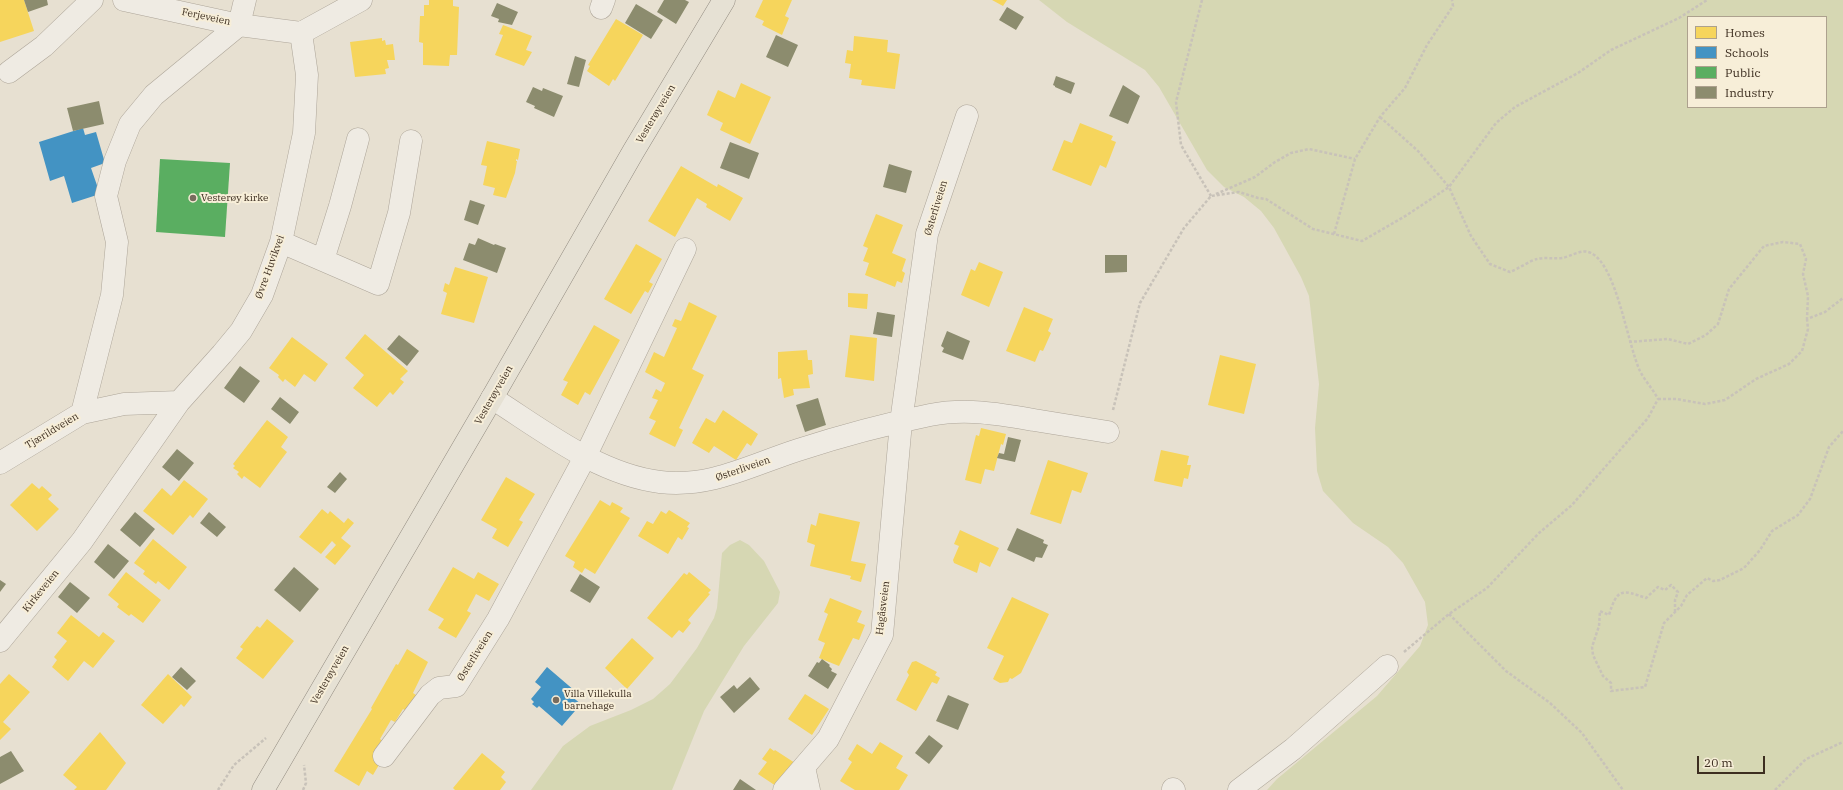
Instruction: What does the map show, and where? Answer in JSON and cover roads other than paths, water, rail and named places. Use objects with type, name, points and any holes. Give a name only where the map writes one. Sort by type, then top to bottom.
[{"type":"main road","name":"Vesterøyveien","points":[[263,790],[492,398],[633,152],[724,0]]},
{"type":"street","points":[[9,72],[44,46],[92,0]]},
{"type":"street","name":"Ferjeveien","points":[[124,0],[239,24],[244,0]]},
{"type":"street","points":[[82,413],[112,295],[117,242],[106,196],[115,161],[130,124],[154,95],[239,24],[301,33],[361,0]]},
{"type":"street","name":"Øvre Huvikvei","points":[[82,541],[179,402],[241,331],[262,295],[281,242],[304,133],[307,75],[301,33]]},
{"type":"street","name":"Østerliveien","points":[[901,422],[927,234],[966,116]]},
{"type":"street","points":[[323,260],[340,206],[358,139]]},
{"type":"street","points":[[281,242],[378,284],[399,213],[412,141]]},
{"type":"street","name":"Østerliveien","points":[[384,756],[430,695],[439,688],[456,686],[498,619],[585,457],[685,249]]},
{"type":"street","name":"Østerliveien","points":[[492,398],[585,457],[636,478],[687,484],[710,480],[750,468],[790,452],[832,439],[932,414],[993,412],[1108,432]]},
{"type":"street","name":"Tjærildveien","points":[[0,463],[82,413],[124,404],[179,402]]},
{"type":"street","name":"Hagåsveien","points":[[784,790],[828,739],[882,635],[901,422]]},
{"type":"street","name":"Kirkeveien","points":[[0,641],[82,541]]},
{"type":"street","points":[[1239,790],[1293,749],[1387,666]]},
{"type":"street","points":[[804,767],[809,790]]},
{"type":"place","name":"Vesterøy kirke","points":[[193,198]]},
{"type":"place","name":"Villa Villekulla barnehage","points":[[556,700]]}]
